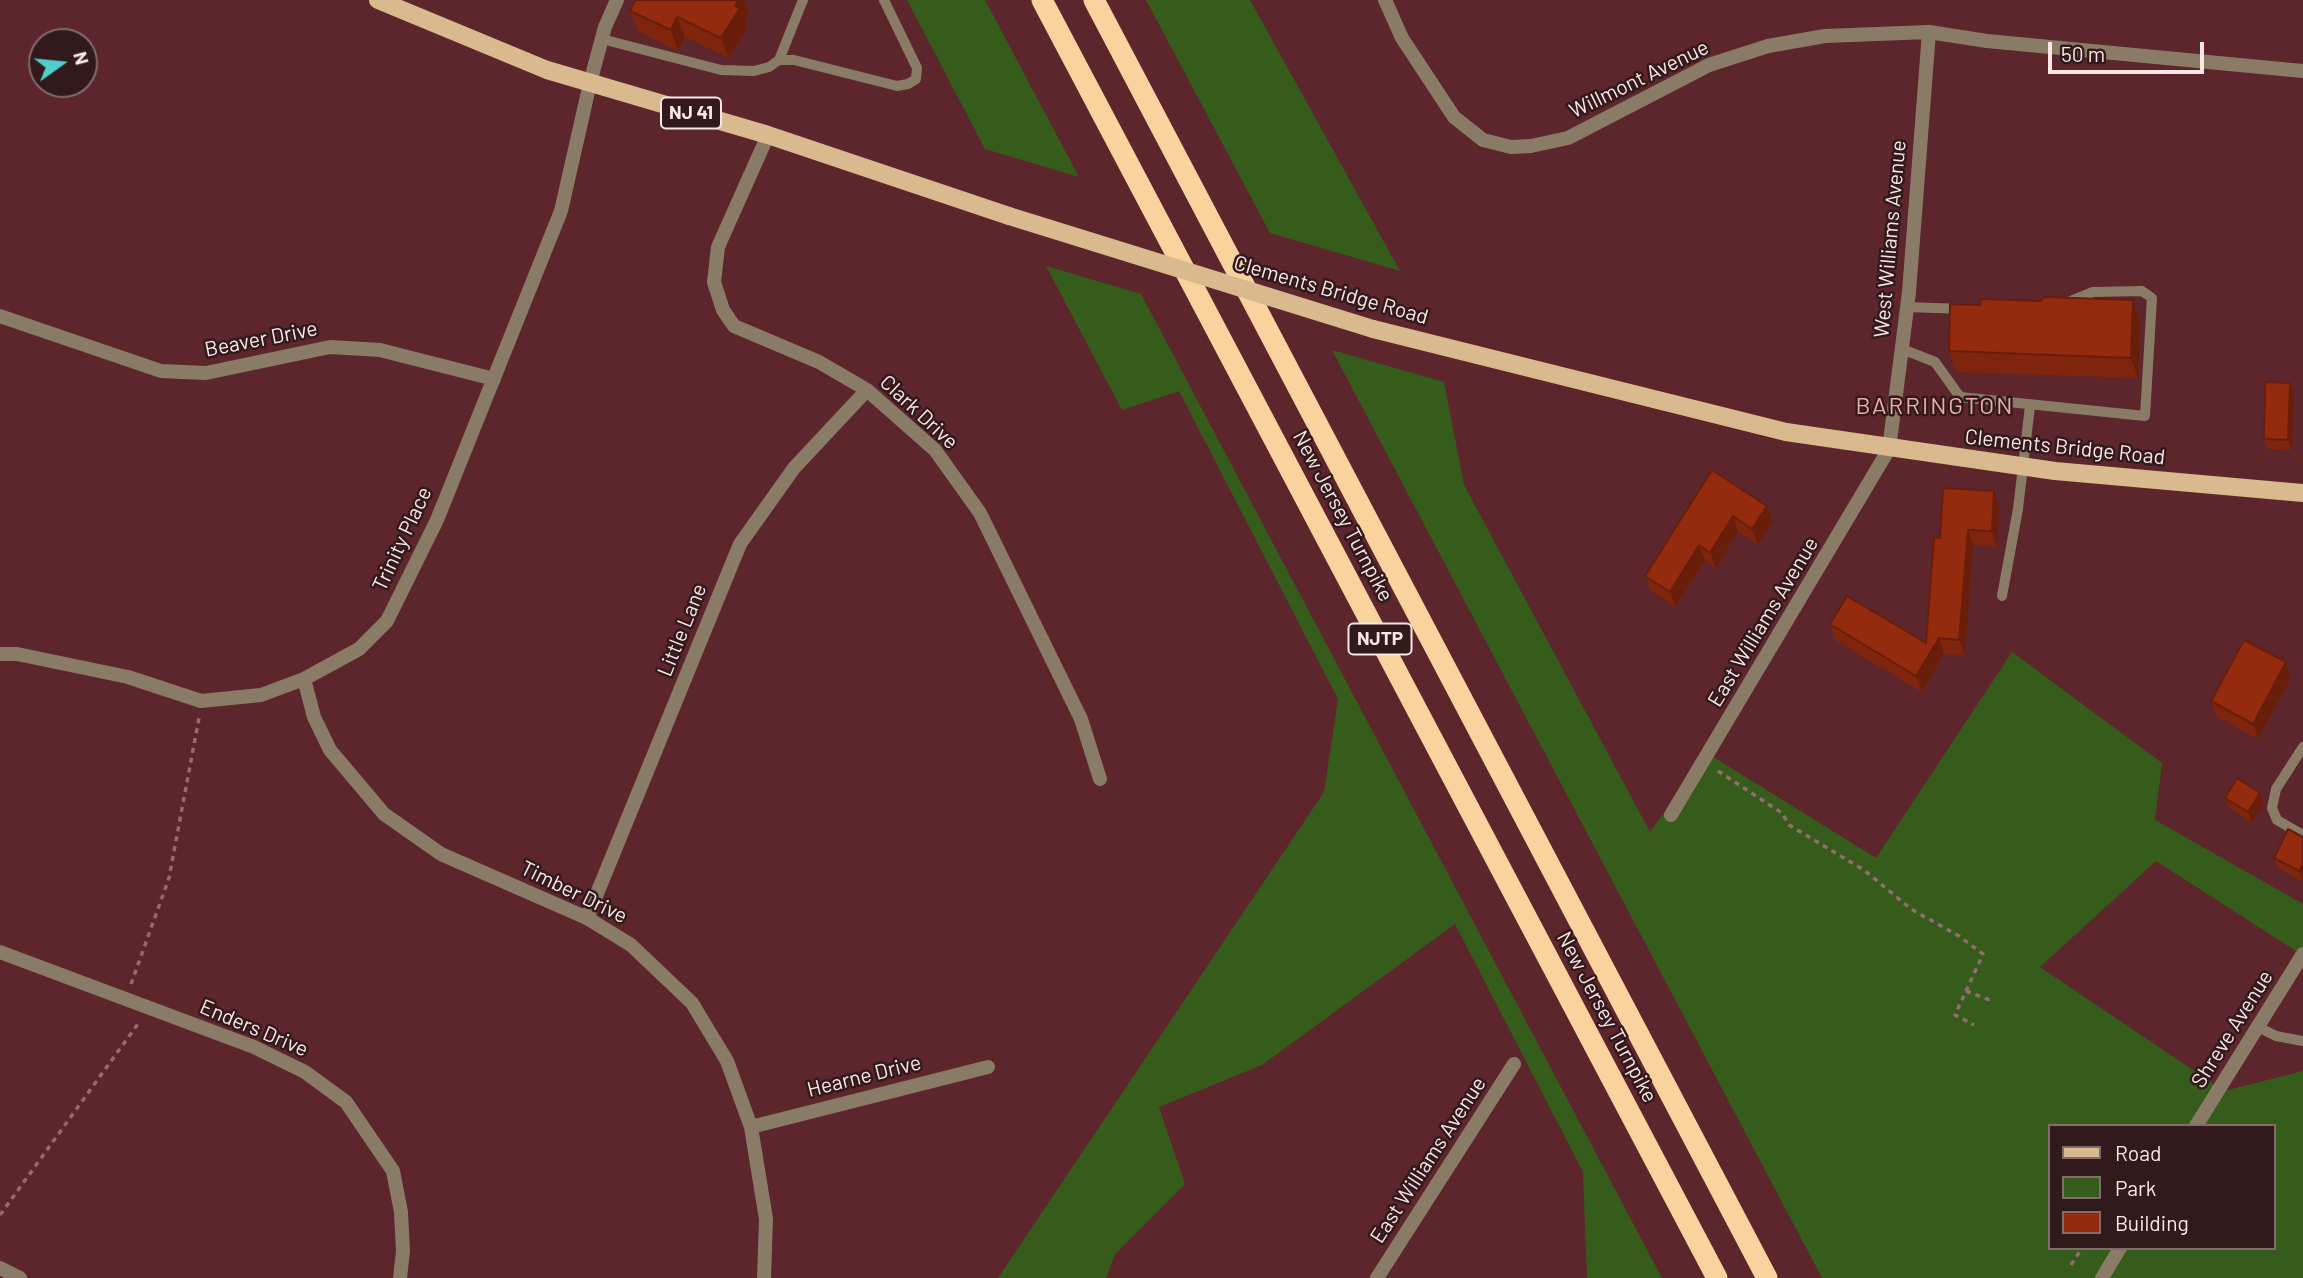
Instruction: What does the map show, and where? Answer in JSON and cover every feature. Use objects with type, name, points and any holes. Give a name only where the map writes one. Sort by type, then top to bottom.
[{"type":"highway","name":"New Jersey Turnpike","points":[[1042,0],[1717,1278]]},
{"type":"highway","name":"New Jersey Turnpike","points":[[1094,0],[1768,1278]]},
{"type":"main road","name":"Clements Bridge Road","points":[[378,0],[547,70],[768,135],[1009,216],[1373,329],[1786,432],[2021,466],[2303,493]]},
{"type":"street","name":"Trinity Place","points":[[0,654],[18,654],[128,677],[201,701],[261,695],[304,679],[359,649],[387,621],[437,520],[562,211],[601,39],[617,0]]},
{"type":"street","name":"Willmont Avenue","points":[[1385,0],[1402,38],[1454,117],[1483,140],[1531,146],[1568,138],[1709,65],[1768,46],[1825,36],[1928,32],[1987,41],[2303,71]]},
{"type":"street","name":"West Williams Avenue","points":[[1889,449],[1907,307],[1928,32]]},
{"type":"street","name":"Clark Drive","points":[[768,135],[718,247],[714,282],[723,310],[734,326],[819,362],[867,390],[934,450],[980,513],[1081,719],[1100,779]]},
{"type":"street","name":"Beaver Drive","points":[[0,316],[161,371],[206,373],[330,347],[380,350],[494,379]]},
{"type":"street","name":"Little Lane","points":[[587,918],[740,544],[794,468],[867,390]]},
{"type":"street","name":"East Williams Avenue","points":[[1671,815],[1889,449]]},
{"type":"street","name":"Timber Drive","points":[[304,679],[314,717],[330,750],[384,814],[441,854],[587,918],[631,945],[692,1003],[727,1061],[751,1126],[766,1219],[764,1278]]},
{"type":"street","name":"Enders Drive","points":[[0,952],[254,1047],[305,1072],[346,1102],[393,1171],[401,1212],[403,1251],[400,1278]]},
{"type":"street","name":"Shreve Avenue","points":[[2197,1124],[2303,954]]},
{"type":"street","name":"East Williams Avenue","points":[[1377,1278],[1514,1064]]},
{"type":"street","name":"Hearne Drive","points":[[751,1126],[988,1067]]},
{"type":"street","points":[[2102,1278],[2119,1250]]},
{"type":"street","points":[[0,1268],[20,1278]]},
{"type":"lane","points":[[601,39],[721,69],[754,71],[769,67],[779,60],[803,0]]},
{"type":"lane","points":[[779,60],[794,60],[897,86],[908,84],[916,79],[917,68],[884,0]]},
{"type":"lane","points":[[1902,349],[1935,362],[1960,397],[2145,416],[2152,299],[2142,291],[2093,292],[2055,307]]},
{"type":"lane","points":[[1907,307],[1981,309]]},
{"type":"lane","points":[[2002,596],[2018,509],[2030,406]]},
{"type":"lane","points":[[2303,747],[2276,789],[2272,808],[2277,820],[2303,835]]},
{"type":"lane","points":[[2258,1027],[2276,1037],[2303,1041]]},
{"type":"path","points":[[126,999],[169,877],[201,701]]},
{"type":"path","points":[[1718,771],[1782,813],[1789,825],[1864,870],[1911,909],[1959,936],[1983,954],[1955,1015],[1974,1025]]},
{"type":"path","points":[[1966,991],[1990,1000]]},
{"type":"path","points":[[0,1215],[150,1008]]},
{"type":"path","points":[[2071,1265],[2081,1250]]},
{"type":"green space","points":[[907,0],[985,0],[1079,177],[985,149]]},
{"type":"green space","points":[[1146,0],[1250,0],[1400,271],[1270,233]]},
{"type":"green space","points":[[1046,266],[1141,294],[1662,1278],[1587,1278],[1583,1172],[1455,924],[1262,1065],[1159,1107],[1185,1184],[1115,1254],[1106,1278],[998,1278],[1324,792],[1338,699],[1179,391],[1122,410]]},
{"type":"green space","points":[[1332,350],[1444,382],[1464,485],[1650,832],[1707,753],[1876,858],[2012,652],[2162,763],[2155,820],[2303,904],[2302,955],[2156,861],[2040,967],[2224,1091],[2303,1071],[2303,1278],[1822,1278]]},
{"type":"building","points":[[635,0],[738,0],[735,6],[740,8],[721,38],[677,17],[671,30],[630,11]]},
{"type":"building","points":[[2044,297],[2133,300],[2131,358],[1949,351],[1950,304],[1980,305],[1981,299],[2041,301]]},
{"type":"building","points":[[2265,382],[2290,383],[2288,440],[2264,439]]},
{"type":"building","points":[[1712,470],[1767,506],[1752,529],[1733,516],[1710,553],[1699,545],[1670,592],[1645,576]]},
{"type":"building","points":[[1943,488],[1994,491],[1992,531],[1968,530],[1959,640],[1939,638],[1916,676],[1830,624],[1847,596],[1926,643],[1934,537],[1940,538]]},
{"type":"building","points":[[2244,640],[2286,662],[2253,724],[2211,701]]},
{"type":"building","points":[[2237,778],[2260,793],[2248,812],[2225,798]]},
{"type":"building","points":[[2288,829],[2303,837],[2303,864],[2299,871],[2274,858]]},
{"type":"district","name":"BARRINGTON","points":[[1935,406]]}]
